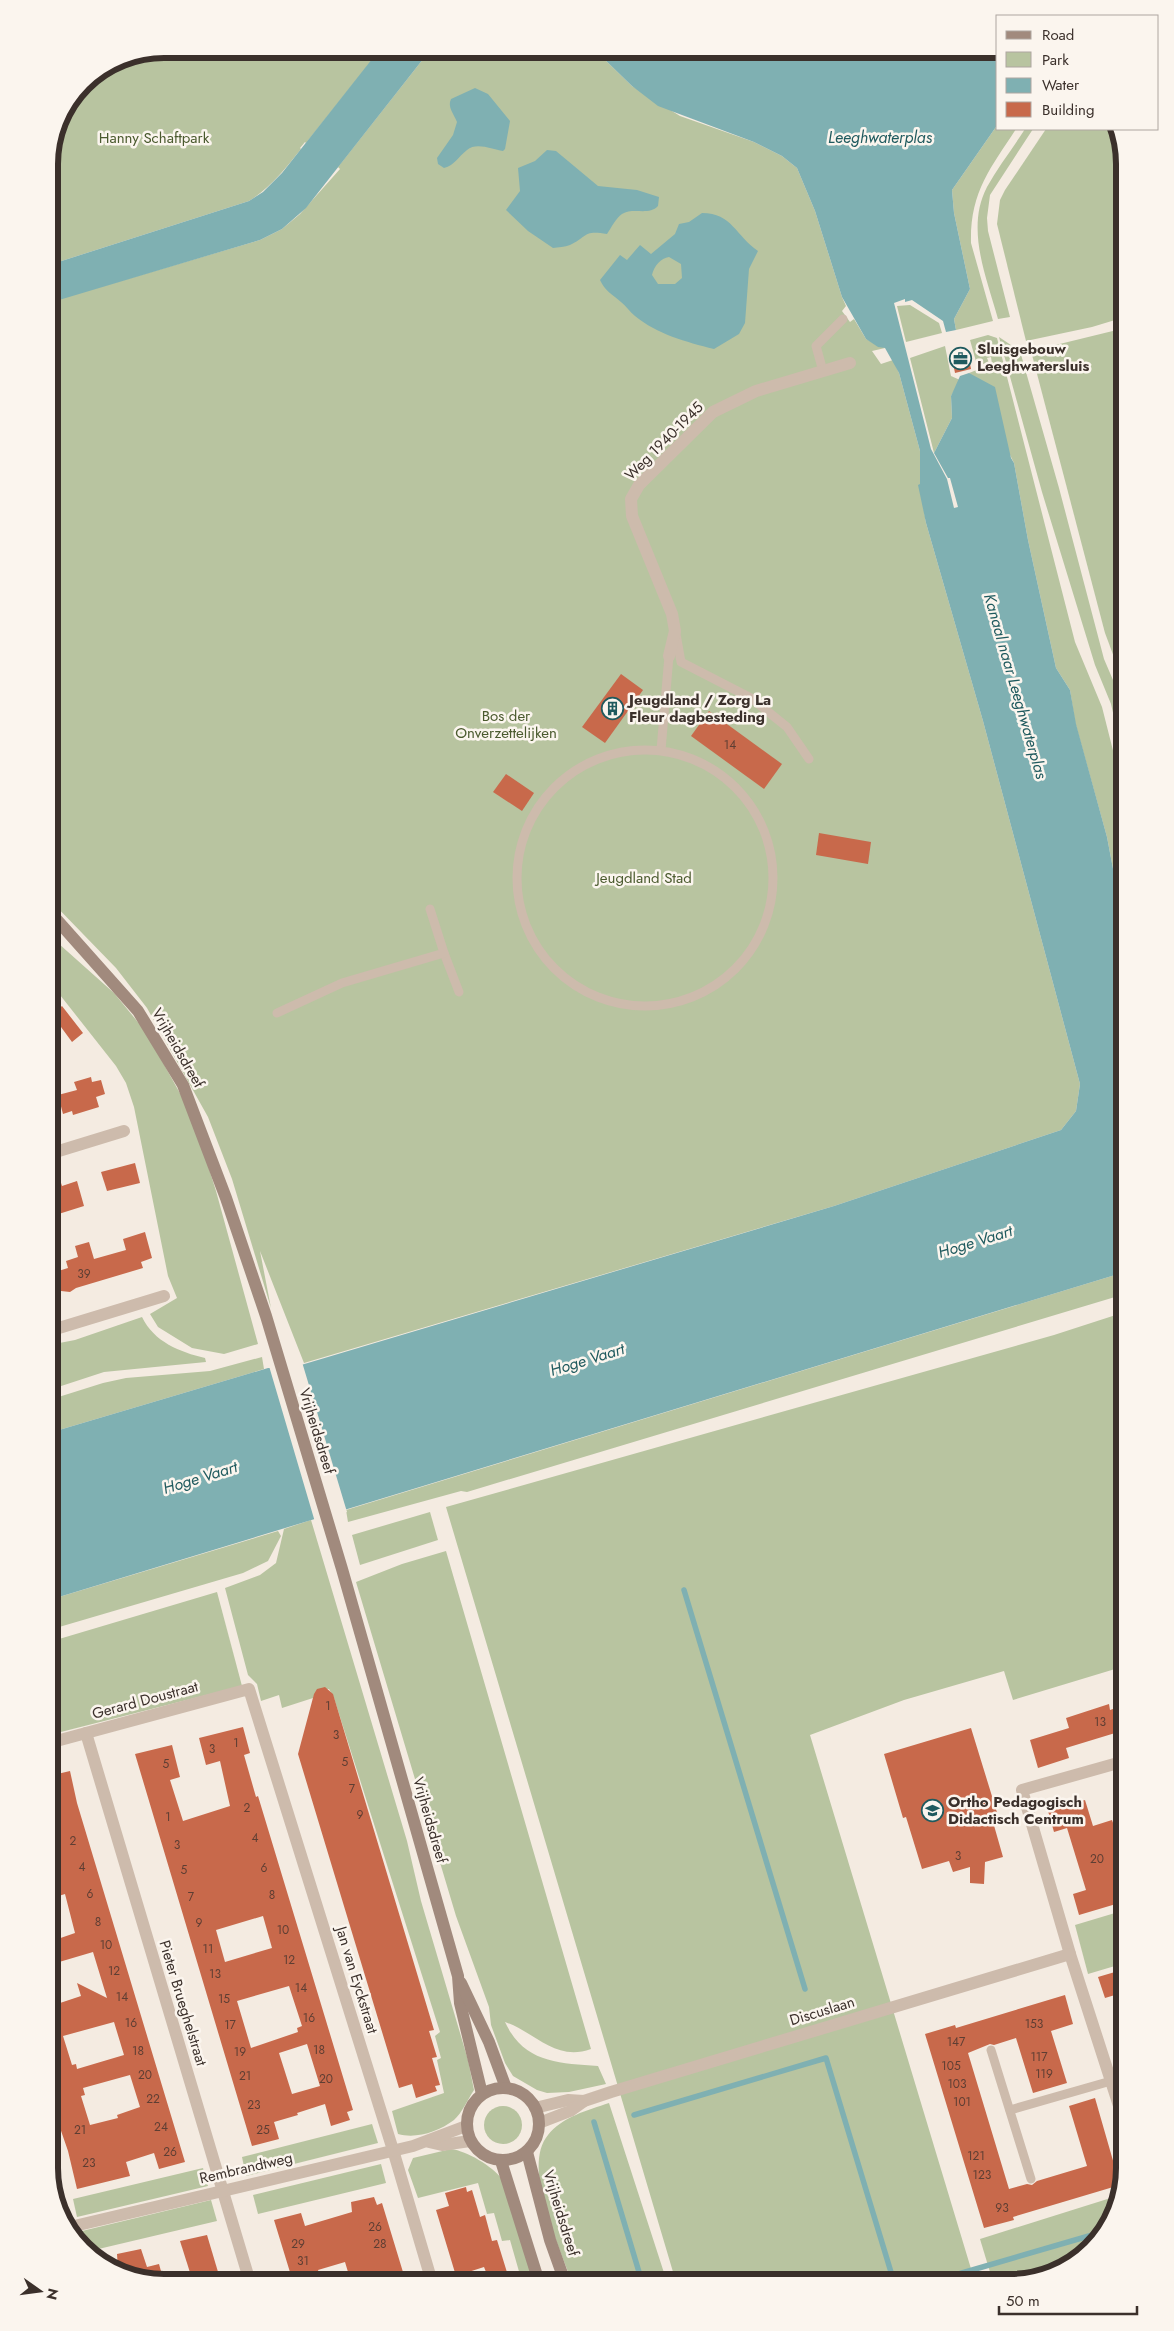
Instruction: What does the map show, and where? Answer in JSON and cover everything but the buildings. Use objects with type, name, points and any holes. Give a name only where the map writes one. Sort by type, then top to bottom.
[{"type":"main road","name":"Vrijheidsdreef","points":[[58,921],[138,1011],[183,1085],[226,1198],[266,1316],[342,1569],[458,1976],[489,2042],[506,2088]]},
{"type":"main road","name":"Vrijheidsdreef","points":[[58,925],[68,932]]},
{"type":"main road","name":"Vrijheidsdreef","points":[[458,1976],[460,2003],[482,2094]]},
{"type":"main road","points":[[506,2088],[523,2095],[535,2108],[539,2123],[534,2144],[527,2152],[519,2157],[501,2161],[483,2155],[470,2140],[466,2126],[470,2108],[482,2094],[490,2090],[506,2088]]},
{"type":"main road","name":"Vrijheidsdreef","points":[[527,2152],[550,2240],[562,2273]]},
{"type":"main road","points":[[501,2161],[537,2273]]},
{"type":"street","name":"Weg 1940-1945","points":[[669,656],[675,631],[672,614],[632,516],[631,499],[639,485],[713,412],[756,391],[850,364]]},
{"type":"street","points":[[58,1151],[124,1131]]},
{"type":"street","points":[[58,1328],[164,1296]]},
{"type":"street","name":"Gerard Doustraat","points":[[58,1740],[249,1689]]},
{"type":"street","name":"Jan van Eyckstraat","points":[[249,1689],[393,2150],[429,2273]]},
{"type":"street","name":"Pieter Brueghelstraat","points":[[86,1733],[247,2273]]},
{"type":"street","points":[[1116,1764],[1022,1790],[1070,1954],[1116,2098]]},
{"type":"street","name":"Discuslaan","points":[[539,2123],[570,2111],[584,2101],[962,1985],[1070,1954]]},
{"type":"street","name":"Discuslaan","points":[[535,2108],[568,2100],[584,2101]]},
{"type":"street","name":"Rembrandtweg","points":[[75,2226],[428,2142],[440,2134],[466,2126]]},
{"type":"street","name":"Rembrandtweg","points":[[428,2142],[442,2145],[470,2140]]},
{"type":"lane","points":[[823,371],[816,346],[843,319]]},
{"type":"lane","points":[[675,631],[681,662],[751,698],[787,727],[809,759]]},
{"type":"lane","points":[[661,750],[669,656]]},
{"type":"lane","points":[[661,750],[701,762],[735,786],[760,819],[772,859],[771,900],[758,940],[732,973],[697,996],[657,1006],[614,1003],[574,986],[543,957],[522,919],[516,876],[524,833],[545,796],[578,767],[618,752],[661,750]]},
{"type":"lane","points":[[430,909],[459,992]]},
{"type":"lane","points":[[277,1013],[342,983],[444,953]]},
{"type":"lane","points":[[991,2050],[1031,2179]]},
{"type":"lane","points":[[1010,2110],[1110,2081]]},
{"type":"green space","name":"Hanny Schaftpark","points":[[156,58],[374,58],[283,171],[271,184],[249,201],[58,262],[58,156],[63,129],[75,105],[105,75],[129,63]]},
{"type":"green space","name":"Bos der Onverzettelijken","points":[[424,58],[603,58],[632,86],[680,116],[754,142],[782,156],[797,168],[815,211],[846,306],[842,311],[850,322],[854,319],[866,339],[885,348],[872,351],[881,364],[893,360],[899,373],[920,451],[920,485],[926,523],[983,721],[1080,1084],[1076,1111],[1061,1130],[834,1206],[304,1363],[260,1251],[271,1308],[232,1179],[208,1117],[147,1008],[116,968],[58,908],[58,299],[260,240],[282,229],[300,214],[340,169],[338,167]]},
{"type":"green space","points":[[996,127],[996,130],[1015,130],[983,182],[974,209],[972,225],[971,243],[993,321],[956,330],[954,319],[970,289],[954,213],[952,190]]},
{"type":"green space","points":[[1024,130],[1032,130],[990,195],[987,218],[988,231],[1010,317],[998,319],[984,270],[978,236],[981,203],[987,187]]},
{"type":"green space","points":[[1045,130],[1111,130],[1116,156],[1116,320],[1092,327],[1026,341],[997,224],[1000,200]]},
{"type":"green space","points":[[910,305],[939,323],[942,333],[906,342],[897,306]]},
{"type":"green space","points":[[1116,330],[1116,663],[1105,633],[1031,351]]},
{"type":"green space","points":[[988,335],[997,338],[1075,642],[1102,707],[1116,762],[1116,884],[1107,837],[1075,722],[1070,690],[1056,668],[1028,540],[1014,463],[969,373],[992,364],[991,357],[987,358],[989,363],[977,365],[970,340]]},
{"type":"green space","points":[[999,337],[1020,351],[1059,488],[1104,659],[1116,687],[1116,726],[1111,704],[1095,665],[1042,492]]},
{"type":"green space","points":[[945,346],[951,376],[960,380],[951,396],[952,418],[934,453],[910,358]]},
{"type":"green space","points":[[58,943],[114,993],[146,1032],[182,1097],[198,1134],[216,1191],[258,1344],[224,1354],[192,1348],[158,1327],[150,1314],[177,1298],[168,1276],[134,1107],[126,1083],[116,1066],[58,992]]},
{"type":"green space","points":[[1116,1275],[1116,1297],[467,1492],[461,1491],[348,1522],[346,1510]]},
{"type":"green space","points":[[1116,1315],[1116,1669],[1013,1700],[1004,1671],[904,1700],[810,1735],[973,2274],[674,2274],[446,1507],[1054,1335]]},
{"type":"green space","points":[[142,1317],[153,1333],[169,1345],[186,1353],[205,1358],[206,1362],[104,1372],[58,1387],[58,1343],[75,1340]]},
{"type":"green space","points":[[262,1357],[264,1369],[58,1430],[58,1397],[126,1378],[210,1371]]},
{"type":"green space","points":[[430,1512],[438,1540],[360,1565],[352,1535]]},
{"type":"green space","points":[[311,1520],[407,1841],[421,1901],[468,2060],[474,2090],[454,2120],[434,2131],[419,2135],[398,2134],[392,2111],[444,2093],[437,2060],[441,2058],[435,2036],[440,2032],[334,1698],[329,1689],[318,1689],[313,1698],[282,1708],[279,1695],[261,1701],[257,1684],[248,1675],[225,1588],[260,1575],[276,1563],[284,1529]]},
{"type":"green space","points":[[278,1531],[281,1536],[268,1561],[243,1573],[58,1627],[58,1597]]},
{"type":"green space","points":[[446,1551],[591,2049],[567,2052],[556,2049],[505,2022],[513,2036],[532,2053],[556,2062],[598,2066],[606,2084],[569,2092],[547,2093],[537,2090],[513,2076],[505,2063],[491,2025],[489,2007],[456,1916],[356,1582],[402,1564]]},
{"type":"green space","points":[[217,1592],[242,1686],[58,1733],[58,1639]]},
{"type":"green space","points":[[1116,1913],[1116,1966],[1088,1974],[1075,1925]]},
{"type":"green space","points":[[609,2103],[664,2274],[569,2273],[545,2207],[539,2167],[541,2149],[548,2135],[560,2123]]},
{"type":"green space","points":[[503,2106],[517,2111],[522,2125],[517,2139],[503,2144],[489,2139],[484,2125],[489,2111]]},
{"type":"green space","points":[[372,2124],[378,2143],[246,2176],[242,2157]]},
{"type":"green space","points":[[451,2149],[457,2150],[479,2160],[498,2174],[502,2179],[533,2273],[520,2273],[510,2240],[502,2241],[494,2213],[487,2214],[478,2183],[418,2198],[408,2170],[413,2158]]},
{"type":"green space","points":[[381,2164],[386,2183],[258,2214],[253,2195]]},
{"type":"green space","points":[[203,2168],[208,2186],[77,2217],[73,2199]]},
{"type":"green space","points":[[1112,2198],[1106,2214],[1090,2237],[1069,2256],[1045,2268],[1024,2273],[991,2274],[980,2239]]},
{"type":"green space","points":[[211,2200],[217,2221],[97,2249],[83,2236],[82,2231]]},
{"type":"water","points":[[373,58],[424,58],[306,208],[282,229],[260,240],[58,300],[58,262],[249,201],[263,192],[282,173]]},
{"type":"water","points":[[603,58],[996,58],[996,127],[952,190],[954,213],[970,289],[954,319],[956,330],[946,332],[943,321],[912,300],[905,302],[905,299],[894,303],[931,449],[947,479],[954,508],[958,507],[950,478],[948,478],[934,453],[952,418],[951,396],[960,376],[969,373],[995,387],[1011,458],[1014,463],[1028,540],[1056,668],[1070,690],[1076,724],[1107,837],[1116,884],[1116,1275],[58,1597],[58,1430],[268,1368],[291,1368],[834,1206],[1061,1130],[1076,1111],[1080,1084],[983,721],[926,523],[918,485],[920,484],[920,451],[899,373],[885,348],[878,347],[866,339],[842,297],[815,211],[797,168],[782,156],[754,142],[658,106],[632,86]]},
{"type":"water","points":[[475,88],[488,94],[510,121],[505,149],[503,151],[475,146],[454,163],[444,168],[438,164],[437,158],[453,135],[457,122],[450,108],[451,99]]},
{"type":"water","points":[[547,150],[556,151],[598,186],[637,190],[659,197],[658,206],[646,211],[631,211],[622,214],[607,234],[589,234],[570,245],[553,248],[528,231],[506,210],[520,191],[518,168],[535,161]]},
{"type":"water","points":[[702,213],[720,217],[733,226],[758,251],[749,269],[745,323],[739,334],[714,349],[672,337],[653,328],[633,314],[606,290],[600,280],[620,255],[627,260],[640,245],[651,254],[675,234],[679,224],[689,222]],"holes":[[[669,257],[681,264],[682,278],[675,284],[658,284],[652,275],[658,263],[663,259]]]},
{"type":"pier","points":[[302,1362],[347,1512],[315,1522],[269,1366],[290,1365]]},
{"type":"waterway","points":[[684,1590],[805,1989]]},
{"type":"waterway","points":[[634,2115],[826,2058],[892,2274]]},
{"type":"waterway","points":[[594,2122],[639,2274]]},
{"type":"waterway","points":[[959,2274],[1091,2235]]},
{"type":"place","name":"Sluisgebouw Leeghwatersluis","points":[[961,358]]},
{"type":"place","name":"Jeugdland / Zorg La Fleur dagbesteding","points":[[613,709]]},
{"type":"place","name":"Ortho Pedagogisch Didactisch Centrum","points":[[932,1811]]},
{"type":"water label","name":"Leeghwaterplas","points":[[880,137]]},
{"type":"water label","name":"Kanaal naar Leeghwaterplas","points":[[1016,686]]},
{"type":"water label","name":"Hoge Vaart","points":[[975,1241]]},
{"type":"water label","name":"Hoge Vaart","points":[[587,1359]]},
{"type":"water label","name":"Hoge Vaart","points":[[200,1477]]},
{"type":"park label","name":"Jeugdland Stad","points":[[644,878]]}]
